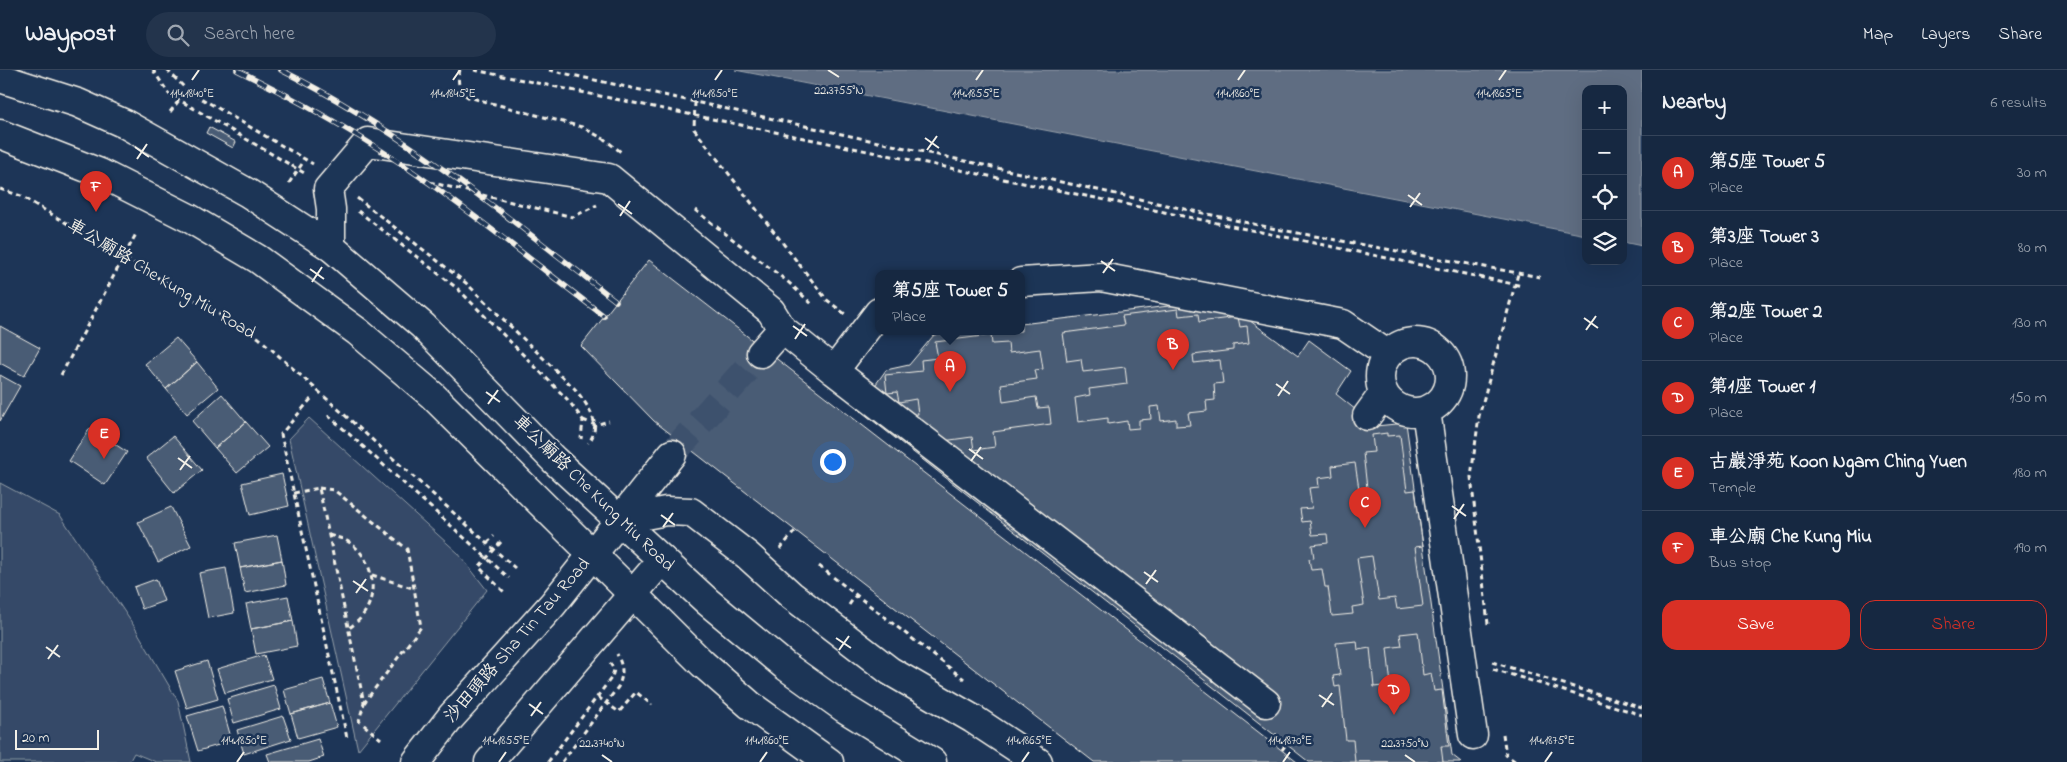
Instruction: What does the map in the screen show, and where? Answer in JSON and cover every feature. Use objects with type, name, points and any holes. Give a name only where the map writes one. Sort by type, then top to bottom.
[{"type":"main road","name":"車公廟路 Che Kung Miu Road","points":[[0,78],[78,103],[125,124],[248,193],[331,248],[377,285],[423,326],[554,460],[708,602],[784,665],[844,708],[932,762]]},
{"type":"main road","points":[[0,134],[100,173],[164,205],[258,259],[315,299],[397,363],[425,389],[693,655],[758,710],[829,762]]},
{"type":"main road","points":[[331,248],[331,209],[328,189],[368,142],[609,178],[771,311],[782,329],[1266,703]]},
{"type":"main road","points":[[1025,282],[1101,277],[1343,324],[1387,354]]},
{"type":"main road","points":[[834,370],[873,320]]},
{"type":"main road","points":[[761,353],[782,329]]},
{"type":"main road","points":[[1366,416],[1383,394],[1380,369],[1387,354],[1398,345],[1416,341],[1432,346],[1444,357],[1450,373],[1449,388],[1441,401],[1426,411],[1406,412],[1383,394]]},
{"type":"main road","points":[[1426,411],[1473,735]]},
{"type":"main road","name":"沙田頭路 Sha Tin Tau Road","points":[[416,762],[451,717],[552,604],[592,556],[672,454]]},
{"type":"main road","points":[[619,520],[666,511],[691,512],[741,550],[791,595],[890,671],[973,719],[1038,762]]},
{"type":"main road","points":[[489,762],[662,560]]},
{"type":"path","points":[[153,70],[169,94],[298,168],[351,206],[362,191]]},
{"type":"path","points":[[167,70],[187,90],[306,158],[289,183]]},
{"type":"path","points":[[474,70],[694,117],[1523,286]]},
{"type":"path","points":[[549,70],[1276,229],[1540,277]]},
{"type":"path","points":[[170,112],[187,90]]},
{"type":"path","points":[[695,102],[694,129],[827,300],[873,320]]},
{"type":"path","points":[[418,180],[573,217],[597,205]]},
{"type":"path","name":"車公廟路 Che Kung Miu Road","points":[[0,189],[21,196],[259,338],[515,568]]},
{"type":"path","points":[[363,203],[466,283],[575,389],[588,406],[595,425],[594,436],[588,443]]},
{"type":"path","points":[[358,211],[458,289],[568,400],[583,420],[595,425],[609,421]]},
{"type":"path","points":[[61,375],[136,234]]},
{"type":"path","points":[[1488,633],[1471,477],[1479,416],[1518,274]]},
{"type":"path","points":[[310,399],[280,434],[347,738]]},
{"type":"path","points":[[328,415],[509,578]]},
{"type":"path","points":[[581,439],[583,420]]},
{"type":"path","points":[[294,493],[318,488],[334,490],[407,549],[421,626],[364,703],[360,721],[381,739]]},
{"type":"path","points":[[318,488],[364,703]]},
{"type":"path","points":[[328,534],[348,542],[358,551],[363,556],[372,575],[372,596],[363,615],[348,629]]},
{"type":"path","points":[[487,544],[494,536]]},
{"type":"path","points":[[501,542],[479,567],[504,592]]},
{"type":"path","points":[[819,566],[964,679]]},
{"type":"path","points":[[372,575],[415,590]]},
{"type":"path","points":[[1491,652],[1494,678]]},
{"type":"path","points":[[562,762],[607,704],[623,676],[617,654]]},
{"type":"path","points":[[548,762],[612,677],[614,670],[608,661]]},
{"type":"path","points":[[1492,662],[1642,708]]},
{"type":"path","points":[[1493,669],[1642,715]]},
{"type":"path","points":[[598,698],[618,712],[636,692],[652,706]]},
{"type":"path","points":[[1501,726],[1506,755],[1516,762]]},
{"type":"path","points":[[1275,734],[1285,745],[1282,750]]},
{"type":"shaded area","points":[[735,70],[1642,70],[1642,246],[1627,243],[1627,85],[1582,85],[1582,234]]},
{"type":"shaded area","points":[[309,418],[458,553],[487,590],[358,750],[289,439]]},
{"type":"shaded area","points":[[0,483],[60,515],[134,626],[178,701],[191,762],[156,762],[134,753],[129,762],[0,762]]},
{"type":"building","points":[[209,127],[236,142],[233,148],[206,133]]},
{"type":"building","points":[[649,260],[1297,762],[1094,762],[654,421],[581,346]]},
{"type":"building","points":[[1177,305],[1242,315],[1298,356],[1309,340],[1351,371],[1336,394],[1376,426],[1406,423],[1452,755],[1461,762],[1309,762],[858,409],[886,370],[909,365],[934,335],[1025,335],[1025,324]]},
{"type":"building","points":[[1178,309],[1179,316],[1198,314],[1199,322],[1238,317],[1240,327],[1247,326],[1249,343],[1233,345],[1233,350],[1193,355],[1194,363],[1220,360],[1223,383],[1214,384],[1215,400],[1206,401],[1207,411],[1188,413],[1190,425],[1176,426],[1176,419],[1161,421],[1159,406],[1150,407],[1151,419],[1139,420],[1139,428],[1128,429],[1127,421],[1108,424],[1108,418],[1078,422],[1075,398],[1090,395],[1089,389],[1127,384],[1125,367],[1083,372],[1081,359],[1067,361],[1063,333],[1124,325],[1122,316]]},
{"type":"building","points":[[0,326],[40,348],[24,376],[0,363]]},
{"type":"building","points":[[991,335],[992,344],[1008,343],[1009,353],[1040,349],[1043,369],[1035,370],[1037,379],[1001,384],[1003,402],[1036,397],[1038,408],[1049,407],[1051,424],[993,432],[995,447],[974,450],[972,437],[914,445],[898,417],[918,414],[916,399],[899,402],[897,392],[887,393],[885,375],[922,371],[921,360],[938,358],[935,342]]},
{"type":"building","points":[[176,338],[197,362],[166,389],[145,364]]},
{"type":"building","points":[[197,362],[218,388],[187,414],[166,389]]},
{"type":"building","points":[[0,375],[20,386],[0,421]]},
{"type":"building","points":[[222,394],[246,422],[215,448],[192,421]]},
{"type":"building","points":[[246,422],[268,447],[237,473],[215,448]]},
{"type":"building","points":[[90,428],[127,452],[105,485],[69,461]]},
{"type":"building","points":[[1387,433],[1387,436],[1400,435],[1407,491],[1415,490],[1423,546],[1415,547],[1423,606],[1397,609],[1395,598],[1379,600],[1372,556],[1357,558],[1364,605],[1352,607],[1353,614],[1332,616],[1328,587],[1325,587],[1322,569],[1311,570],[1309,559],[1314,558],[1312,545],[1328,543],[1327,534],[1312,535],[1310,521],[1302,522],[1300,509],[1312,508],[1309,488],[1319,487],[1318,478],[1333,476],[1332,466],[1355,463],[1359,489],[1367,488],[1363,453],[1374,452],[1372,435]]},
{"type":"building","points":[[173,436],[202,470],[174,493],[146,458]]},
{"type":"building","points":[[282,474],[289,506],[250,515],[242,483]]},
{"type":"building","points":[[171,507],[191,546],[158,562],[138,522]]},
{"type":"building","points":[[277,535],[282,560],[240,568],[235,543]]},
{"type":"building","points":[[282,560],[286,585],[245,593],[240,568]]},
{"type":"building","points":[[226,568],[234,613],[208,618],[199,573]]},
{"type":"building","points":[[156,579],[164,601],[142,609],[134,587]]},
{"type":"building","points":[[288,596],[293,621],[251,629],[246,604]]},
{"type":"building","points":[[293,621],[297,646],[256,654],[251,629]]},
{"type":"building","points":[[1418,632],[1423,675],[1431,673],[1434,691],[1442,690],[1449,746],[1441,746],[1443,762],[1355,762],[1353,740],[1346,740],[1340,686],[1335,687],[1333,676],[1340,675],[1336,643],[1357,641],[1358,650],[1370,648],[1374,687],[1391,685],[1387,648],[1402,646],[1400,634]]},
{"type":"building","points":[[264,655],[272,679],[225,693],[217,669]]},
{"type":"building","points":[[207,661],[218,699],[187,708],[175,671]]},
{"type":"building","points":[[323,679],[330,703],[291,714],[284,690]]},
{"type":"building","points":[[274,685],[281,709],[234,723],[227,699]]},
{"type":"building","points":[[330,703],[337,727],[298,738],[291,714]]},
{"type":"building","points":[[222,706],[232,741],[198,751],[187,716]]},
{"type":"building","points":[[283,716],[291,739],[244,754],[237,730]]},
{"type":"building","points":[[318,739],[324,757],[309,762],[270,762],[267,754]]},
{"type":"tunnel","points":[[672,454],[761,353]]},
{"type":"railway","points":[[237,70],[285,94],[394,159],[485,224],[604,316]]},
{"type":"railway","points":[[281,70],[370,120],[412,148],[454,177],[616,301]]},
{"type":"place","name":"車公廟 Che Kung Miu","points":[[96,212]]},
{"type":"place","name":"第3座 Tower 3","points":[[1173,370]]},
{"type":"place","name":"第5座 Tower 5","points":[[950,392]]},
{"type":"place","name":"古巖淨苑 Koon Ngam Ching Yuen","points":[[104,459]]},
{"type":"place","name":"第2座 Tower 2","points":[[1365,528]]},
{"type":"place","name":"第1座 Tower 1","points":[[1394,715]]}]
